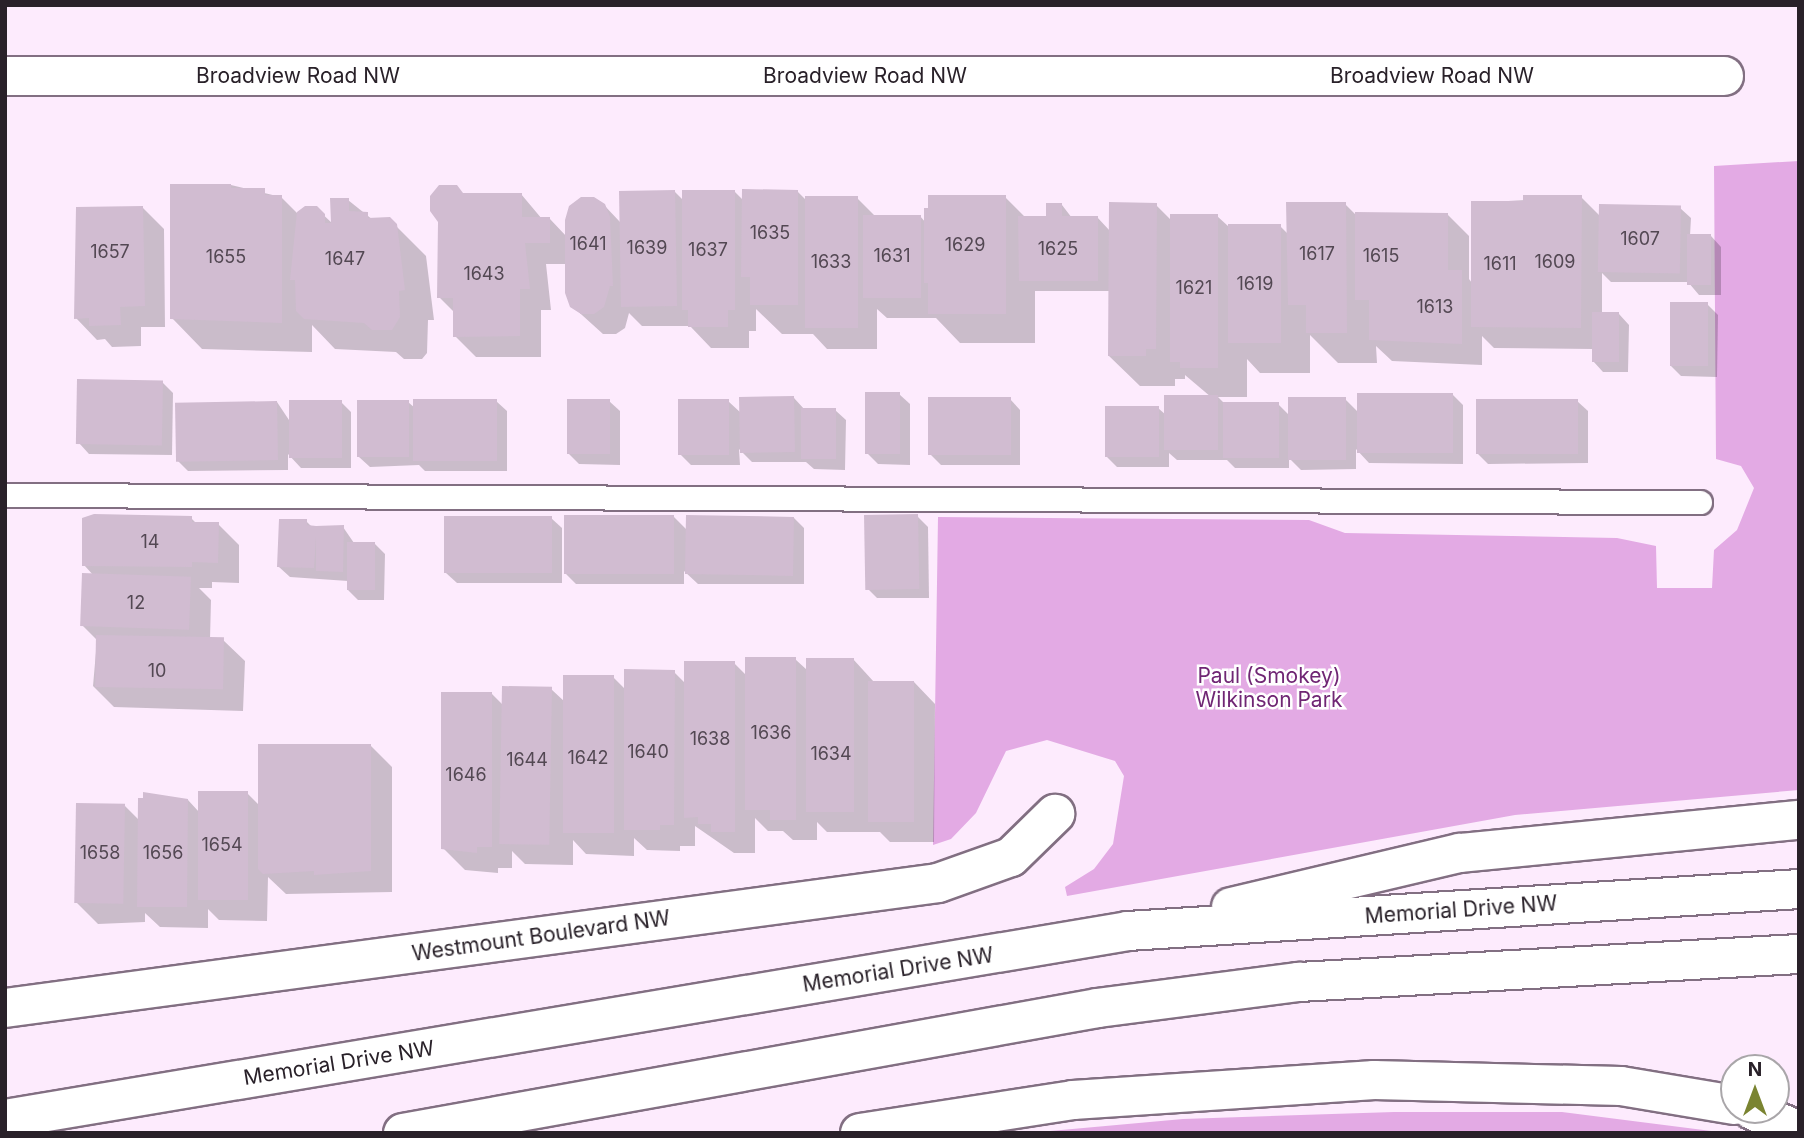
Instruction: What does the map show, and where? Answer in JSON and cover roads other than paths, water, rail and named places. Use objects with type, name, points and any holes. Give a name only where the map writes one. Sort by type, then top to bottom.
[{"type":"main road","name":"Broadview Road NW","points":[[5,76],[1724,76]]},
{"type":"main road","name":"Westmount Boulevard NW","points":[[5,1008],[938,883],[1011,857],[1055,814]]},
{"type":"main road","points":[[1128,931],[1460,853],[1799,820]]},
{"type":"main road","name":"Memorial Drive NW","points":[[8,1118],[1128,931],[1799,889]]},
{"type":"main road","points":[[403,1133],[1138,1002],[1299,982],[1799,954]]},
{"type":"main road","points":[[860,1133],[1073,1100],[1374,1080],[1622,1086],[1720,1103]]},
{"type":"lane","points":[[5,495],[1700,502]]},
{"type":"park label","name":"Paul (Smokey) Wilkinson Park","points":[[1269,688]]}]
